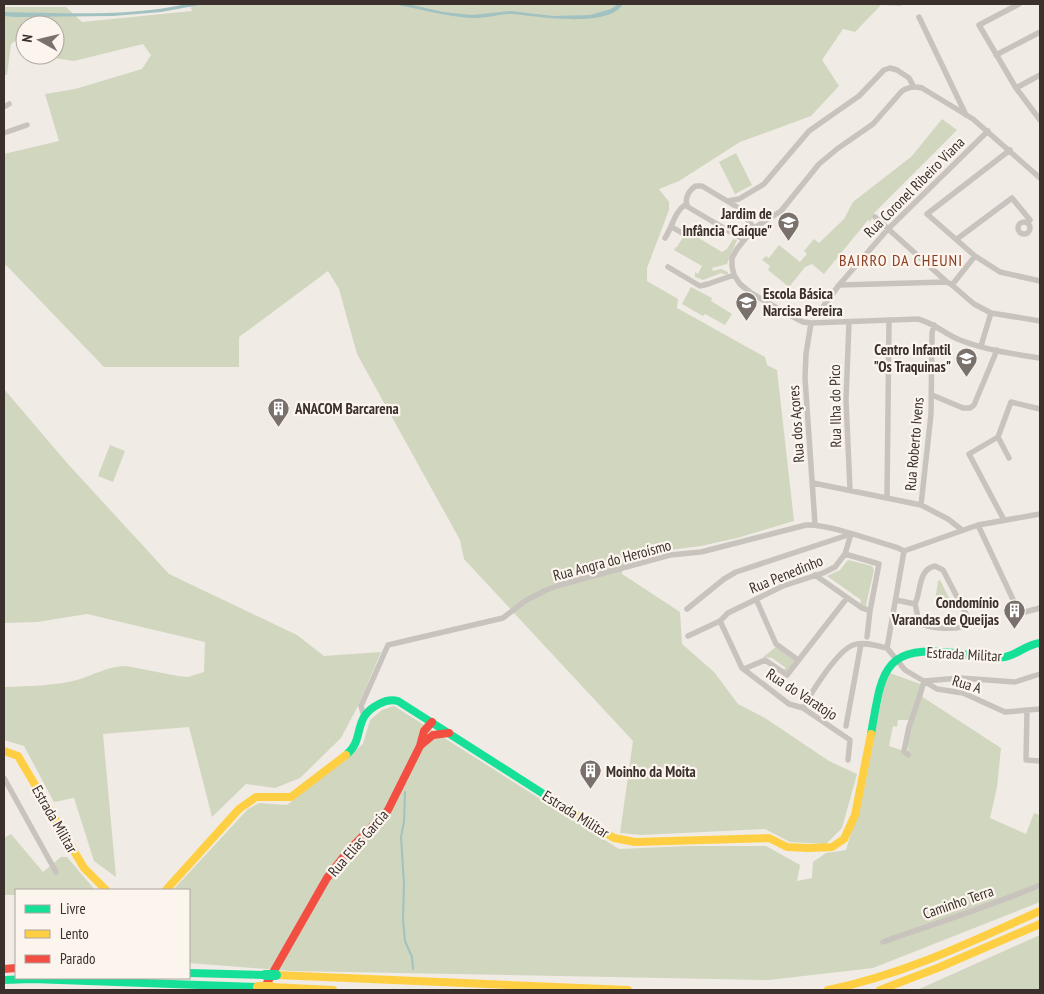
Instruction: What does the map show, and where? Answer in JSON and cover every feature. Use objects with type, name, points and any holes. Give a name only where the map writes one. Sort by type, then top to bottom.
[{"type":"main road","name":"Estrada Militar","points":[[364,716],[374,707],[392,699],[398,701],[600,830],[623,841],[769,838],[787,847],[832,847],[844,839],[856,815],[882,676],[887,667],[896,658],[907,653],[919,651],[1003,657],[1015,654],[1032,644],[1040,642]]},
{"type":"main road","points":[[415,712],[421,722],[422,741],[433,735],[450,733]]},
{"type":"main road","points":[[167,889],[239,809],[248,802],[256,797],[291,797],[349,753],[354,748],[360,722],[364,716]]},
{"type":"main road","name":"Rua Elias Garcia","points":[[264,988],[327,878],[348,851],[388,810],[427,727],[432,722]]},
{"type":"main road","name":"Estrada Militar","points":[[4,751],[18,756],[84,868],[105,889]]},
{"type":"main road","points":[[828,990],[847,987],[881,977],[936,956],[1040,911]]},
{"type":"main road","points":[[880,990],[940,967],[1040,924]]},
{"type":"main road","points":[[190,973],[628,990]]},
{"type":"main road","points":[[4,980],[32,979],[333,990]]},
{"type":"street","points":[[1019,4],[978,25],[1016,88],[1040,120]]},
{"type":"street","points":[[919,17],[966,115]]},
{"type":"street","points":[[996,55],[1040,32]]},
{"type":"street","points":[[728,201],[739,199],[764,184],[809,131],[860,96],[884,70],[890,68],[897,70],[909,78],[914,87]]},
{"type":"street","points":[[1016,88],[1040,75]]},
{"type":"street","points":[[1040,178],[988,131],[966,115],[922,88],[914,87],[904,90],[873,124],[828,156],[781,211],[754,228],[732,258],[734,275],[742,286],[770,306],[801,321],[811,323],[918,319],[934,325],[958,339],[997,350],[1040,358]]},
{"type":"street","points":[[4,133],[27,125]]},
{"type":"street","name":"Rua Coronel Ribeiro Viana","points":[[817,315],[839,285],[888,229],[988,131]]},
{"type":"street","points":[[1010,150],[926,214],[975,256],[1003,273],[1040,281]]},
{"type":"street","points":[[686,204],[686,199],[692,188],[702,186],[742,211],[754,228]]},
{"type":"street","points":[[957,239],[1012,198],[1030,220],[1027,223]]},
{"type":"street","points":[[665,238],[672,227],[672,222],[679,208],[686,204]]},
{"type":"street","points":[[686,204],[744,240]]},
{"type":"street","points":[[875,217],[974,304],[991,312],[1040,321]]},
{"type":"street","points":[[672,227],[682,233]]},
{"type":"street","points":[[839,285],[949,283],[975,256]]},
{"type":"street","points":[[668,267],[700,286],[734,275]]},
{"type":"street","points":[[981,346],[991,312]]},
{"type":"street","points":[[887,497],[889,320]]},
{"type":"street","name":"Rua Ilha do Pico","points":[[848,322],[846,400],[850,490]]},
{"type":"street","name":"Rua dos Açores","points":[[811,323],[806,354],[805,378],[815,524]]},
{"type":"street","name":"Rua Roberto Ivens","points":[[921,505],[932,395],[932,334],[934,325]]},
{"type":"street","points":[[932,395],[963,408],[970,408],[974,404],[997,350]]},
{"type":"street","points":[[969,454],[998,437],[1011,402],[1040,409]]},
{"type":"street","points":[[998,437],[1009,458]]},
{"type":"street","points":[[966,446],[1004,520]]},
{"type":"street","points":[[813,483],[921,505],[948,519],[962,530]]},
{"type":"street","points":[[803,708],[810,694],[847,649],[853,645],[861,644],[887,648],[904,551],[978,525],[1040,514]]},
{"type":"street","name":"Rua Angra do Heroísmo","points":[[364,716],[361,706],[388,645],[503,618],[525,601],[560,585],[670,555],[701,552],[798,526],[815,524],[904,551]]},
{"type":"street","points":[[978,525],[1018,610],[1025,612],[1040,608]]},
{"type":"street","points":[[851,534],[845,554],[879,564],[867,637]]},
{"type":"street","points":[[688,609],[724,579],[736,572],[851,534]]},
{"type":"street","name":"Rua Penedinho","points":[[688,636],[720,621],[728,614],[783,586],[815,576],[835,567],[845,554]]},
{"type":"street","points":[[932,566],[942,568],[968,619],[959,628],[927,626],[919,620],[915,604],[924,573],[932,566]]},
{"type":"street","points":[[815,576],[862,608],[870,611]]},
{"type":"street","points":[[744,669],[765,660],[787,675],[847,598]]},
{"type":"street","points":[[756,599],[776,644],[798,660]]},
{"type":"street","points":[[896,600],[915,604]]},
{"type":"street","name":"Rua do Varatojo","points":[[720,621],[744,669],[789,704],[803,708],[850,740],[848,760]]},
{"type":"street","points":[[846,726],[861,644]]},
{"type":"street","name":"Rua A","points":[[887,648],[904,670],[937,689],[963,693],[1005,712],[1040,709]]},
{"type":"street","points":[[908,754],[904,751],[909,727],[924,681],[960,678],[1016,682],[1040,674]]},
{"type":"street","points":[[1027,710],[1026,760],[1040,761]]},
{"type":"street","points":[[4,778],[56,872]]},
{"type":"street","name":"Caminho Terra","points":[[884,942],[960,914],[1000,902],[1040,885]]},
{"type":"green space","points":[[190,4],[902,4],[901,6],[881,5],[855,32],[843,29],[822,60],[839,86],[811,116],[740,142],[679,181],[659,189],[669,202],[669,210],[647,268],[647,281],[678,299],[677,308],[765,357],[767,365],[777,370],[794,521],[737,538],[701,546],[669,550],[623,565],[622,574],[680,612],[682,644],[714,672],[738,704],[765,718],[829,761],[857,774],[842,828],[826,844],[790,842],[765,829],[642,835],[620,833],[633,741],[464,559],[460,540],[357,354],[339,289],[328,271],[239,337],[239,367],[104,367],[6,265],[4,269],[4,154],[59,141],[45,94],[75,89],[142,69],[151,55],[143,44],[74,61],[65,60],[65,15],[15,15],[15,41],[11,44],[7,75],[4,75],[4,7],[66,7],[82,22],[192,11]]},
{"type":"green space","points":[[942,119],[957,130],[875,212],[870,222],[868,220],[824,274],[812,264],[805,267],[789,287],[768,270],[770,266],[762,260],[766,256],[769,258],[779,245],[800,262],[807,254],[804,251],[814,239],[819,243],[844,219],[853,202],[912,156]]},
{"type":"green space","points":[[736,153],[752,185],[735,194],[719,162]]},
{"type":"green space","points":[[687,231],[722,252],[727,249],[733,239],[737,240],[727,264],[712,268],[713,271],[721,269],[728,272],[728,274],[721,273],[703,280],[695,277],[695,272],[698,274],[702,266],[674,250]]},
{"type":"green space","points":[[691,287],[712,298],[711,301],[732,314],[725,325],[705,314],[703,316],[682,304]]},
{"type":"green space","points":[[4,389],[67,463],[169,574],[297,635],[324,656],[381,652],[359,704],[341,738],[300,778],[275,788],[246,784],[212,817],[189,727],[103,734],[116,877],[94,861],[74,798],[54,802],[24,746],[4,740],[4,687],[68,682],[119,666],[188,677],[204,672],[205,642],[87,614],[37,622],[4,623]]},
{"type":"green space","points":[[110,445],[125,451],[113,482],[98,476]]},
{"type":"green space","points":[[848,560],[872,566],[874,570],[865,608],[860,605],[861,600],[827,576],[840,570]]},
{"type":"green space","points":[[940,580],[955,610],[937,610],[934,607],[938,581]]},
{"type":"green space","points":[[776,647],[795,661],[786,672],[783,670],[786,668],[772,658],[763,657]]},
{"type":"green space","points":[[887,672],[923,685],[921,695],[924,698],[1001,748],[997,787],[990,818],[1026,834],[1034,813],[1040,815],[1040,902],[873,968],[769,980],[291,971],[190,963],[190,889],[174,889],[248,809],[259,803],[287,805],[363,744],[370,720],[382,710],[394,706],[619,849],[688,846],[766,846],[800,865],[797,881],[812,878],[813,862],[826,853],[846,850],[863,793]],"holes":[[[898,720],[912,720],[908,732],[908,754],[889,746],[893,726],[897,727]]]},
{"type":"green space","points":[[11,834],[43,872],[61,857],[67,857],[94,889],[15,889],[15,895],[4,895],[4,838]]},
{"type":"green space","points":[[1040,935],[1040,990],[917,990]]},
{"type":"water","points":[[187,4],[205,4],[161,12],[113,16],[4,16],[4,12],[119,13]]},
{"type":"water","points":[[394,4],[408,4],[443,12],[472,15],[510,11],[553,16],[590,15],[611,9],[618,4],[623,4],[615,12],[603,16],[588,19],[571,19],[512,14],[470,18]]},
{"type":"waterway","points":[[405,792],[404,822],[401,837],[404,884],[403,920],[405,941],[412,957],[413,969]]},
{"type":"traffic: fast","points":[[871,734],[878,694],[883,679],[889,667],[899,659],[912,653],[931,651],[986,657],[1005,657],[1040,643]]},
{"type":"traffic: fast","points":[[346,755],[356,742],[362,722],[370,710],[386,701],[398,701],[578,816]]},
{"type":"traffic: fast","points":[[190,973],[265,975]]},
{"type":"traffic: fast","points":[[265,975],[276,975]]},
{"type":"traffic: fast","points":[[4,980],[32,979],[258,987]]},
{"type":"traffic: slow","points":[[578,816],[614,838],[635,842],[769,838],[787,847],[832,847],[844,839],[855,815],[871,734]]},
{"type":"traffic: slow","points":[[4,751],[18,756],[84,868],[105,889]]},
{"type":"traffic: slow","points":[[167,889],[239,809],[256,797],[291,797],[346,755]]},
{"type":"traffic: slow","points":[[828,990],[856,984],[910,967],[1040,911]]},
{"type":"traffic: slow","points":[[880,990],[940,967],[1040,924]]},
{"type":"traffic: slow","points":[[276,975],[628,990]]},
{"type":"traffic: slow","points":[[258,987],[271,987]]},
{"type":"traffic: slow","points":[[271,987],[333,990]]},
{"type":"traffic: jam","points":[[263,990],[327,878],[348,851],[388,810],[420,746],[424,731],[432,722]]},
{"type":"traffic: jam","points":[[421,745],[433,735],[449,733]]},
{"type":"traffic: jam","points":[[4,969],[15,968]]},
{"type":"place","name":"Jardim de Infância \"Caíque\"","points":[[788,241]]},
{"type":"place","name":"Escola Básica Narcisa Pereira","points":[[747,321]]},
{"type":"place","name":"Centro Infantil \"Os Traquinas\"","points":[[967,377]]},
{"type":"place","name":"ANACOM Barcarena","points":[[279,427]]},
{"type":"place","name":"Condomínio Varandas de Queijas","points":[[1015,630]]},
{"type":"place","name":"Moinho da Moita","points":[[590,790]]},
{"type":"district","name":"BAIRRO DA CHEUNI","points":[[901,260]]}]
